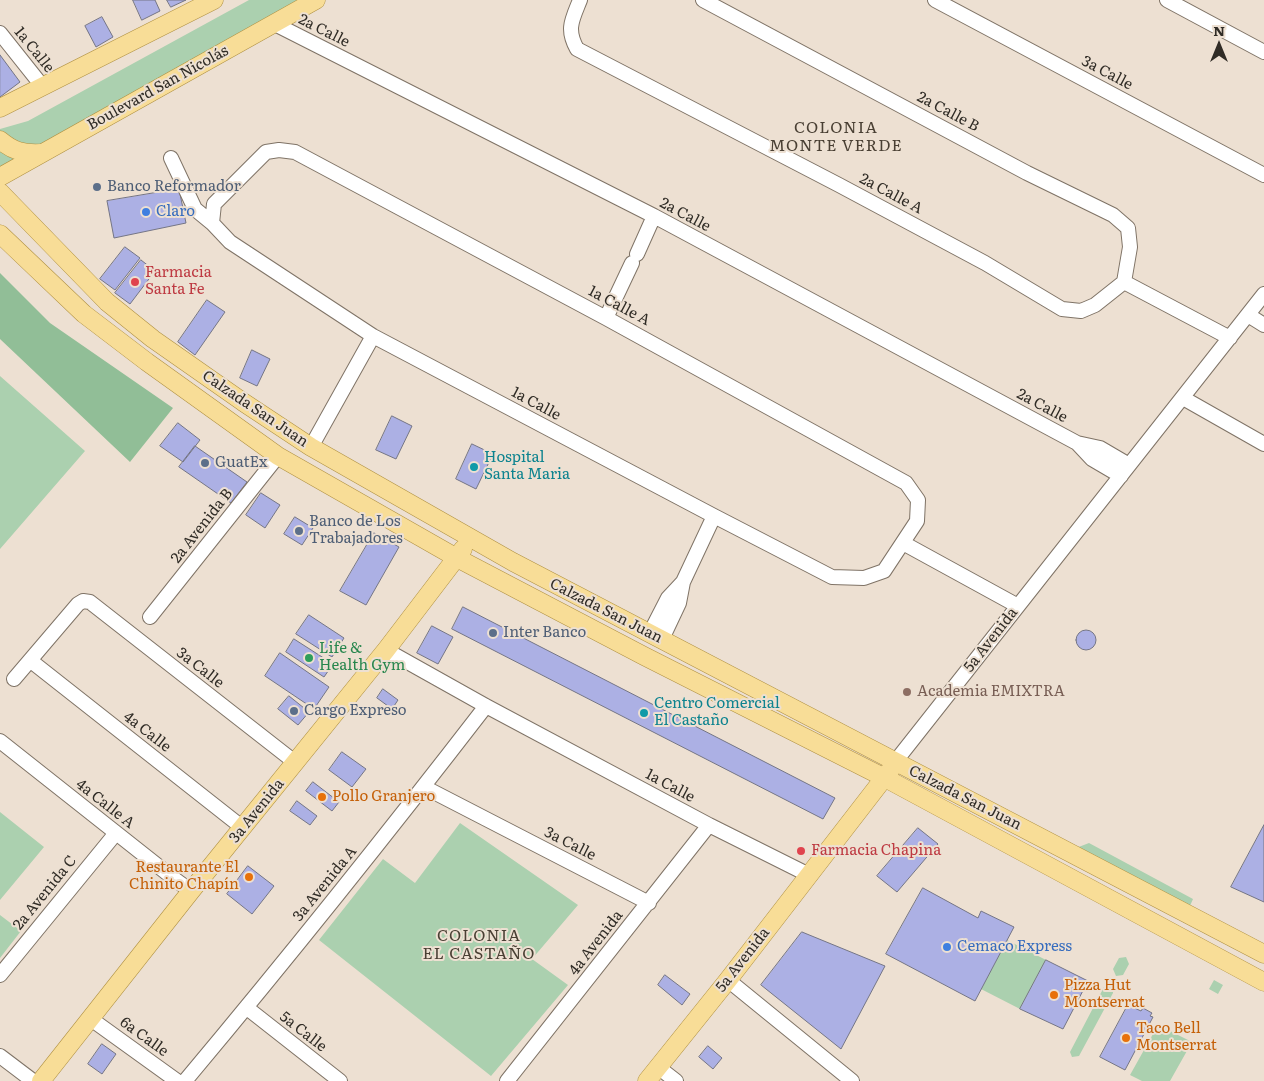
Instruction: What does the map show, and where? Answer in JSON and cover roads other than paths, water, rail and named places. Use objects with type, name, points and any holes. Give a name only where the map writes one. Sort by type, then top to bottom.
[{"type":"main road","points":[[0,108],[214,0]]},
{"type":"main road","name":"Boulevard San Nicolás","points":[[0,177],[316,0]]},
{"type":"main road","points":[[0,140],[12,149],[26,154],[41,153]]},
{"type":"main road","name":"Calzada San Juan","points":[[0,192],[107,302],[153,339],[311,447],[513,562],[1264,954]]},
{"type":"main road","name":"Calzada San Juan","points":[[0,234],[84,314],[146,362],[278,456],[457,558],[652,660],[885,778],[1264,982]]},
{"type":"main road","name":"3a Avenida","points":[[41,1081],[92,1019],[191,891],[386,650],[471,539]]},
{"type":"main road","name":"5a Avenida","points":[[652,1074],[728,980],[885,778],[895,762]]},
{"type":"street","name":"2a Calle A","points":[[580,0],[570,26],[571,38],[577,49],[831,180],[985,263],[1062,309],[1080,312],[1095,305],[1124,282]]},
{"type":"street","name":"2a Calle B","points":[[703,0],[1027,173],[1113,215],[1128,228],[1130,247],[1124,282]]},
{"type":"street","name":"3a Calle","points":[[935,0],[1264,175]]},
{"type":"street","points":[[1167,0],[1264,52]]},
{"type":"street","name":"2a Calle","points":[[273,23],[654,216],[1077,443],[1092,459],[1125,470]]},
{"type":"street","name":"1a Calle","points":[[0,33],[43,86]]},
{"type":"street","name":"1a Calle A","points":[[212,223],[214,204],[266,152],[279,150],[295,152],[606,318],[906,483],[918,500],[917,521],[902,543]]},
{"type":"street","name":"1a Calle","points":[[171,158],[195,209],[230,242],[373,336],[714,516],[832,577],[864,578],[884,571],[902,543]]},
{"type":"street","points":[[606,318],[654,216]]},
{"type":"street","points":[[1124,282],[1230,338]]},
{"type":"street","name":"5a Avenida","points":[[895,762],[1264,294]]},
{"type":"street","points":[[1248,315],[1264,325]]},
{"type":"street","points":[[311,447],[373,336]]},
{"type":"street","points":[[1183,398],[1264,444]]},
{"type":"street","name":"2a Avenida B","points":[[150,617],[278,456]]},
{"type":"street","points":[[656,636],[678,603],[683,582],[714,516]]},
{"type":"street","points":[[902,543],[1018,606]]},
{"type":"street","name":"3a Calle","points":[[30,661],[78,604],[83,601],[90,602],[296,763]]},
{"type":"street","name":"1a Calle","points":[[386,650],[486,706],[709,825],[809,875]]},
{"type":"street","points":[[14,679],[30,661]]},
{"type":"street","name":"4a Calle","points":[[30,661],[243,828]]},
{"type":"street","name":"3a Avenida A","points":[[186,1081],[424,787],[486,706]]},
{"type":"street","name":"4a Calle A","points":[[0,742],[191,891]]},
{"type":"street","name":"3a Calle","points":[[424,787],[649,903]]},
{"type":"street","name":"4a Avenida","points":[[507,1081],[709,825]]},
{"type":"street","name":"2a Avenida C","points":[[0,975],[116,832]]},
{"type":"street","points":[[728,980],[852,1081]]},
{"type":"street","name":"5a Calle","points":[[247,1008],[340,1081]]},
{"type":"street","name":"6a Calle","points":[[92,1019],[177,1081]]},
{"type":"street","points":[[0,1056],[33,1081]]},
{"type":"street","points":[[652,1074],[676,1081]]},
{"type":"place","name":"Banco Reformador","points":[[97,187]]},
{"type":"place","name":"Claro","points":[[146,212]]},
{"type":"place","name":"Farmacia Santa Fe","points":[[135,282]]},
{"type":"place","name":"GuatEx","points":[[205,463]]},
{"type":"place","name":"Hospital Santa Maria","points":[[474,467]]},
{"type":"place","name":"Banco de Los Trabajadores","points":[[299,531]]},
{"type":"place","name":"Inter Banco","points":[[493,633]]},
{"type":"place","name":"Life & Health Gym","points":[[309,658]]},
{"type":"place","name":"Academia EMIXTRA","points":[[907,692]]},
{"type":"place","name":"Cargo Expreso","points":[[294,711]]},
{"type":"place","name":"Centro Comercial El Castaño","points":[[644,713]]},
{"type":"place","name":"Pollo Granjero","points":[[322,797]]},
{"type":"place","name":"Farmacia Chapina","points":[[801,851]]},
{"type":"place","name":"Restaurante El Chinito Chapín","points":[[249,877]]},
{"type":"place","name":"Cemaco Express","points":[[947,947]]},
{"type":"place","name":"Pizza Hut Montserrat","points":[[1054,995]]},
{"type":"place","name":"Taco Bell Montserrat","points":[[1126,1038]]},
{"type":"district","name":"COLONIA MONTE VERDE","points":[[836,137]]},
{"type":"district","name":"COLONIA EL CASTAÑO","points":[[479,945]]}]
